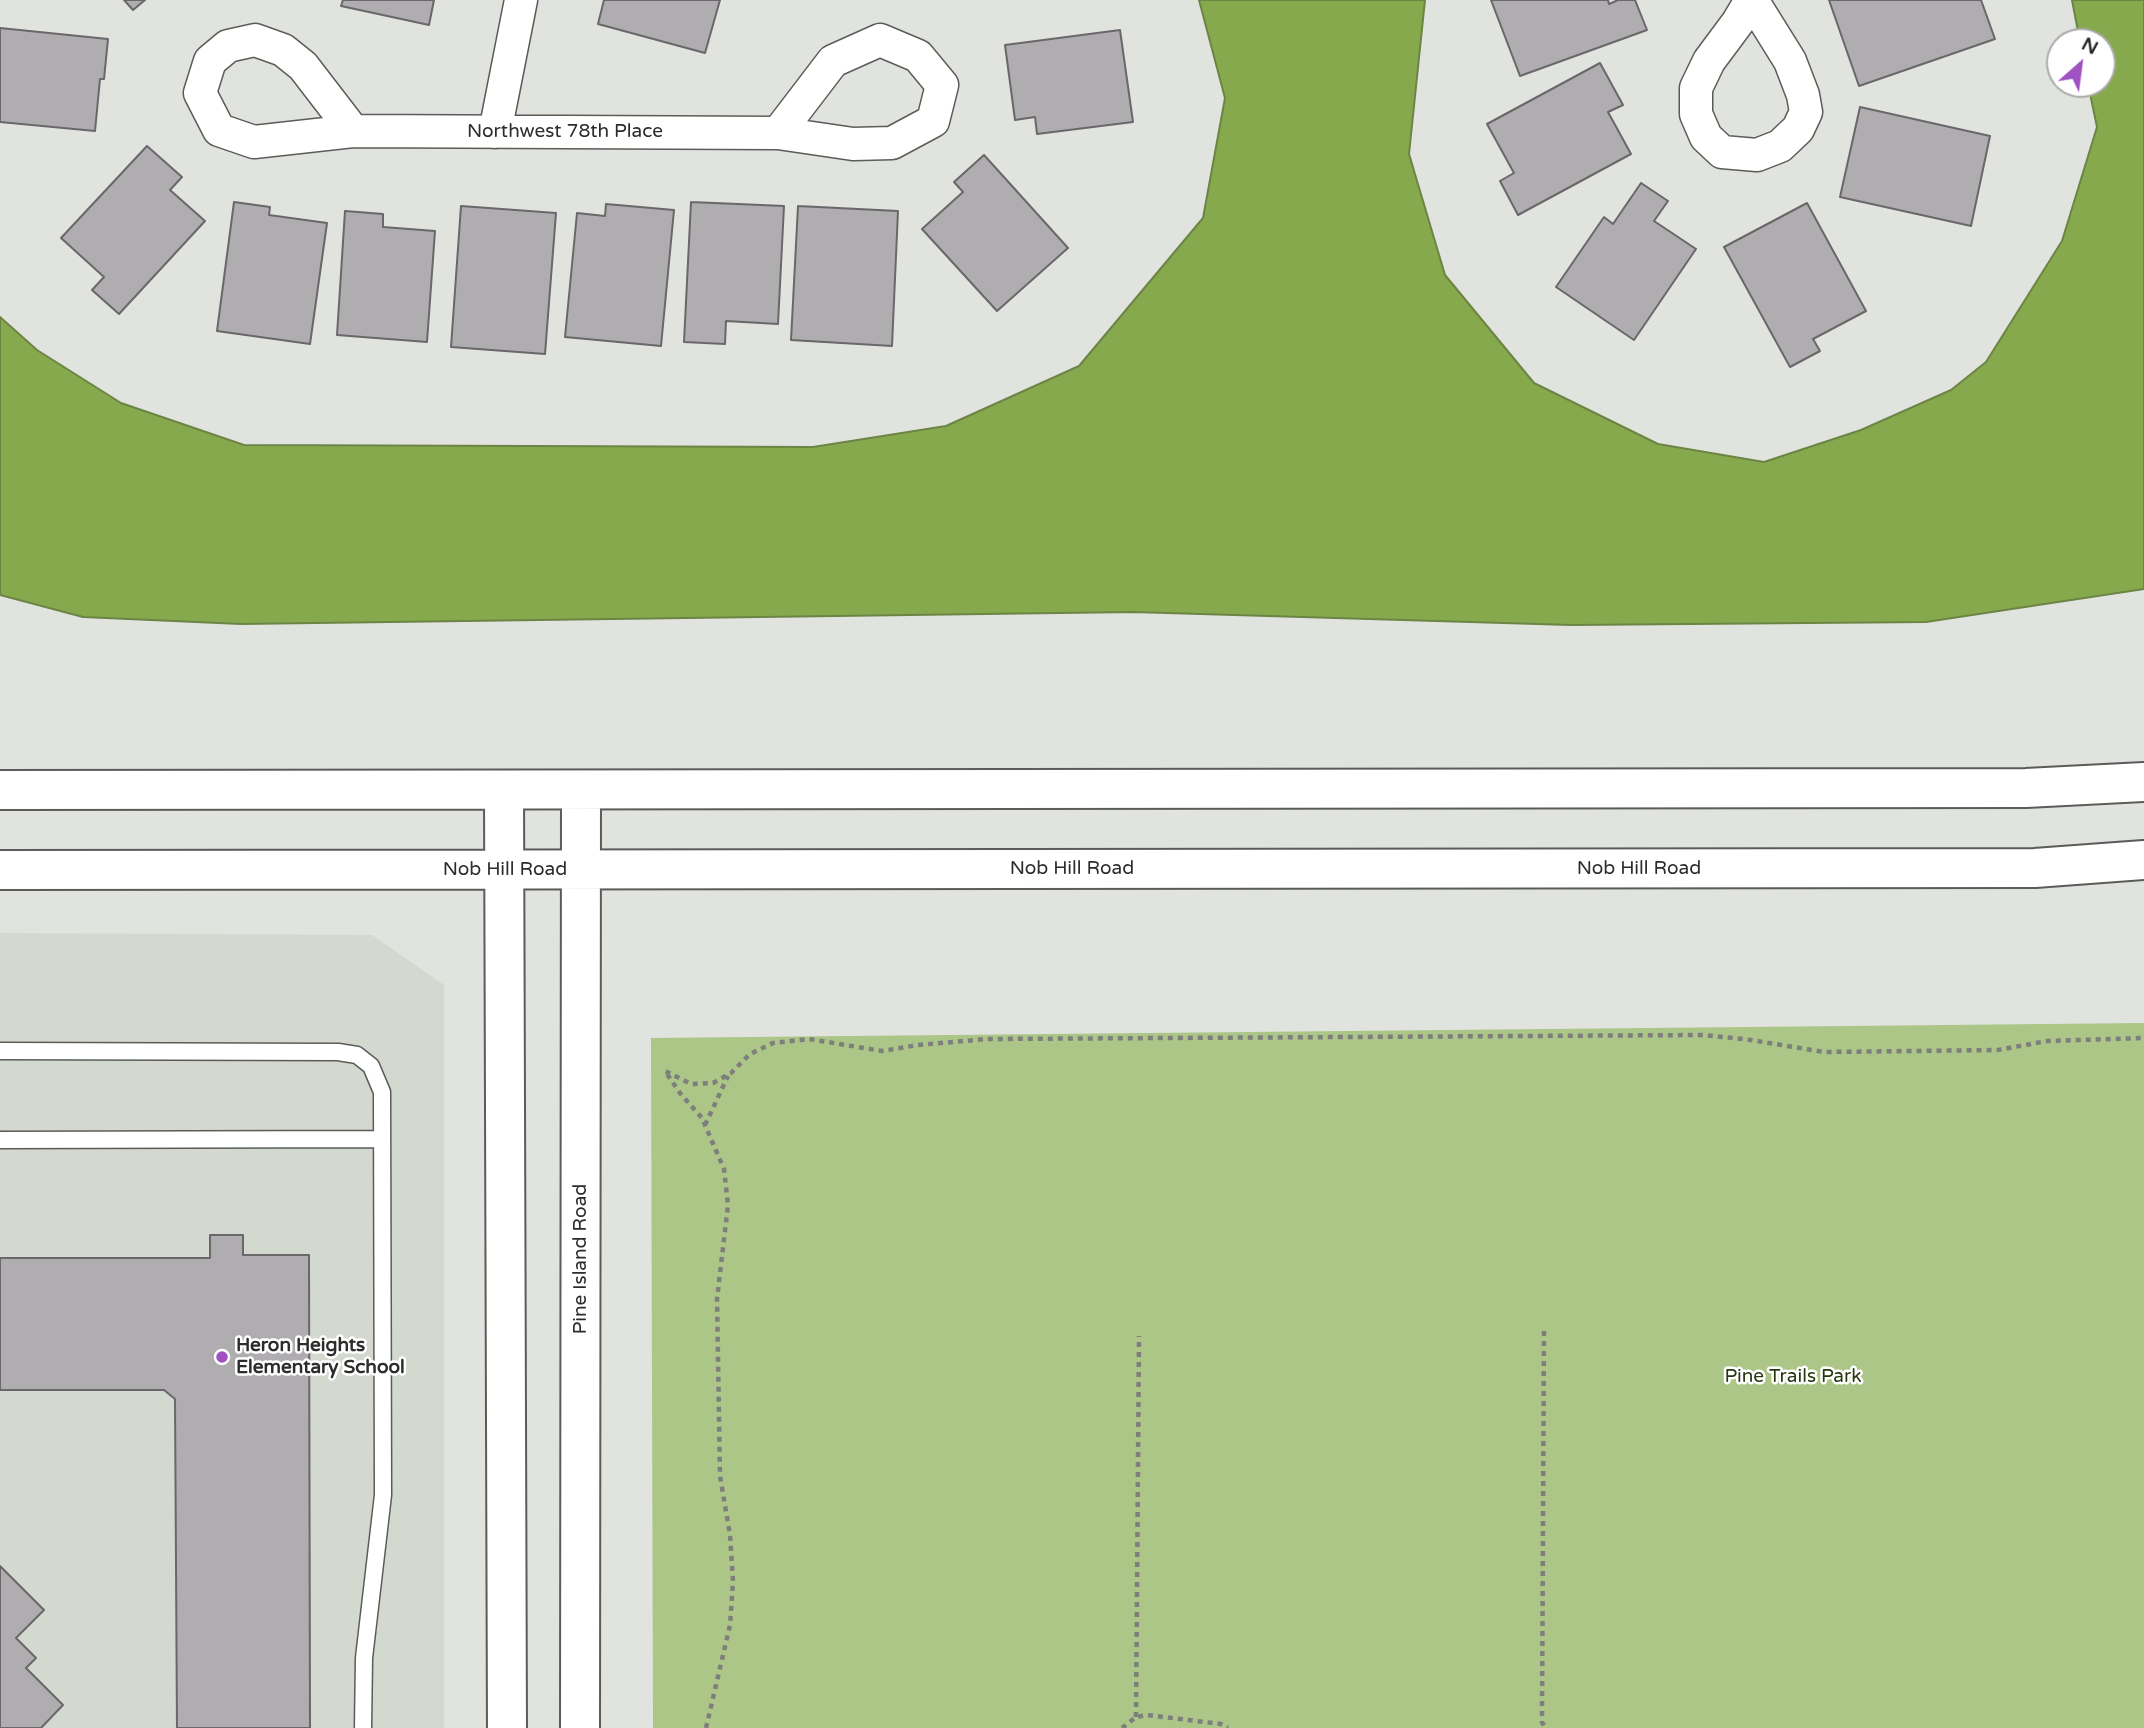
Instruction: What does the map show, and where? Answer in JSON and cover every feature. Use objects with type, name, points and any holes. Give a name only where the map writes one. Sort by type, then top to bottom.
[{"type":"main road","points":[[0,790],[2025,788],[2144,782]]},
{"type":"main road","name":"Pine Island Road","points":[[580,1728],[581,790]]},
{"type":"main road","points":[[504,791],[507,1728]]},
{"type":"main road","name":"Nob Hill Road","points":[[0,870],[2035,868],[2144,860]]},
{"type":"street","points":[[495,132],[520,0]]},
{"type":"street","points":[[1752,0],[1790,61],[1803,95],[1806,113],[1798,130],[1780,146],[1757,155],[1722,152],[1706,136],[1696,114],[1696,88],[1704,70],[1752,0]]},
{"type":"street","name":"Northwest 78th Place","points":[[352,131],[303,66],[283,50],[255,40],[228,46],[210,61],[200,93],[219,130],[254,142],[352,131],[778,133],[853,144],[892,144],[933,121],[942,85],[918,57],[880,40],[833,61],[778,133]]},
{"type":"lane","points":[[0,1051],[325,1052],[357,1055],[371,1066],[382,1092],[383,1495],[364,1658],[363,1728]]},
{"type":"lane","points":[[0,1140],[381,1139]]},
{"type":"path","points":[[704,1125],[728,1076],[750,1054],[773,1043],[809,1039],[882,1051],[987,1039],[1704,1035],[1824,1052],[1850,1052],[1998,1050],[2047,1041],[2144,1038]]},
{"type":"path","points":[[707,1727],[730,1625],[733,1581],[730,1535],[720,1476],[717,1298],[728,1205],[724,1169],[702,1118],[680,1093],[666,1071],[691,1084],[713,1083],[728,1076]]},
{"type":"path","points":[[1544,1331],[1542,1722],[1545,1728]]},
{"type":"path","points":[[1136,1717],[1139,1336]]},
{"type":"path","points":[[1122,1728],[1136,1717],[1147,1715],[1221,1724],[1228,1728]]},
{"type":"path","points":[[1536,1728],[1542,1722]]},
{"type":"shaded area","points":[[1199,0],[1425,0],[1409,154],[1445,275],[1534,383],[1658,444],[1764,462],[1861,430],[1951,390],[1986,362],[2062,241],[2097,127],[2091,98],[2116,98],[2116,28],[2077,28],[2072,0],[2144,0],[2144,589],[1926,622],[1571,625],[1133,612],[241,624],[83,617],[0,595],[0,317],[37,350],[121,403],[244,445],[813,447],[946,426],[1079,366],[1203,218],[1225,98]]},
{"type":"shaded area","name":"Heron Heights Elementary School","points":[[0,933],[372,935],[444,985],[444,1728],[0,1728]]},
{"type":"green space","name":"Pine Trails Park","points":[[2144,1023],[2144,1728],[653,1728],[651,1038]]},
{"type":"building","points":[[124,0],[145,0],[133,10]]},
{"type":"building","points":[[343,0],[434,0],[429,25],[341,6]]},
{"type":"building","points":[[604,0],[720,0],[705,53],[598,24]]},
{"type":"building","points":[[1491,0],[1608,0],[1609,4],[1618,0],[1635,0],[1647,30],[1520,76]]},
{"type":"building","points":[[1829,0],[1981,0],[1995,39],[1859,86]]},
{"type":"building","points":[[0,28],[108,39],[104,79],[100,79],[95,131],[0,122]]},
{"type":"building","points":[[1120,30],[1133,122],[1037,134],[1035,117],[1015,120],[1005,45]]},
{"type":"building","points":[[1600,63],[1623,105],[1608,112],[1631,154],[1518,215],[1500,181],[1514,173],[1487,124]]},
{"type":"building","points":[[1860,107],[1990,136],[1971,226],[1840,197]]},
{"type":"building","points":[[147,146],[182,177],[170,190],[205,221],[119,314],[92,290],[104,277],[61,238]]},
{"type":"building","points":[[984,155],[1068,248],[997,311],[922,229],[963,192],[954,182]]},
{"type":"building","points":[[1641,183],[1668,201],[1654,221],[1696,249],[1634,340],[1556,287],[1604,217],[1613,224]]},
{"type":"building","points":[[234,202],[270,207],[269,215],[327,223],[310,344],[217,331]]},
{"type":"building","points":[[691,202],[784,206],[778,324],[726,321],[725,344],[684,342]]},
{"type":"building","points":[[1807,203],[1866,311],[1813,339],[1820,351],[1790,367],[1724,247]]},
{"type":"building","points":[[606,204],[674,210],[661,346],[565,337],[577,213],[605,216]]},
{"type":"building","points":[[461,206],[556,213],[545,354],[451,347]]},
{"type":"building","points":[[798,206],[898,211],[892,346],[791,340]]},
{"type":"building","points":[[345,211],[383,214],[383,227],[435,231],[427,342],[337,335]]},
{"type":"building","name":"Heron Heights Elementary School","points":[[210,1235],[243,1235],[243,1255],[309,1255],[310,1728],[177,1728],[175,1399],[164,1390],[0,1390],[0,1258],[210,1258]]},
{"type":"building","points":[[0,1566],[44,1610],[16,1638],[36,1658],[26,1668],[63,1705],[41,1728],[0,1728]]},
{"type":"place","name":"Heron Heights Elementary School","points":[[222,1357]]}]
